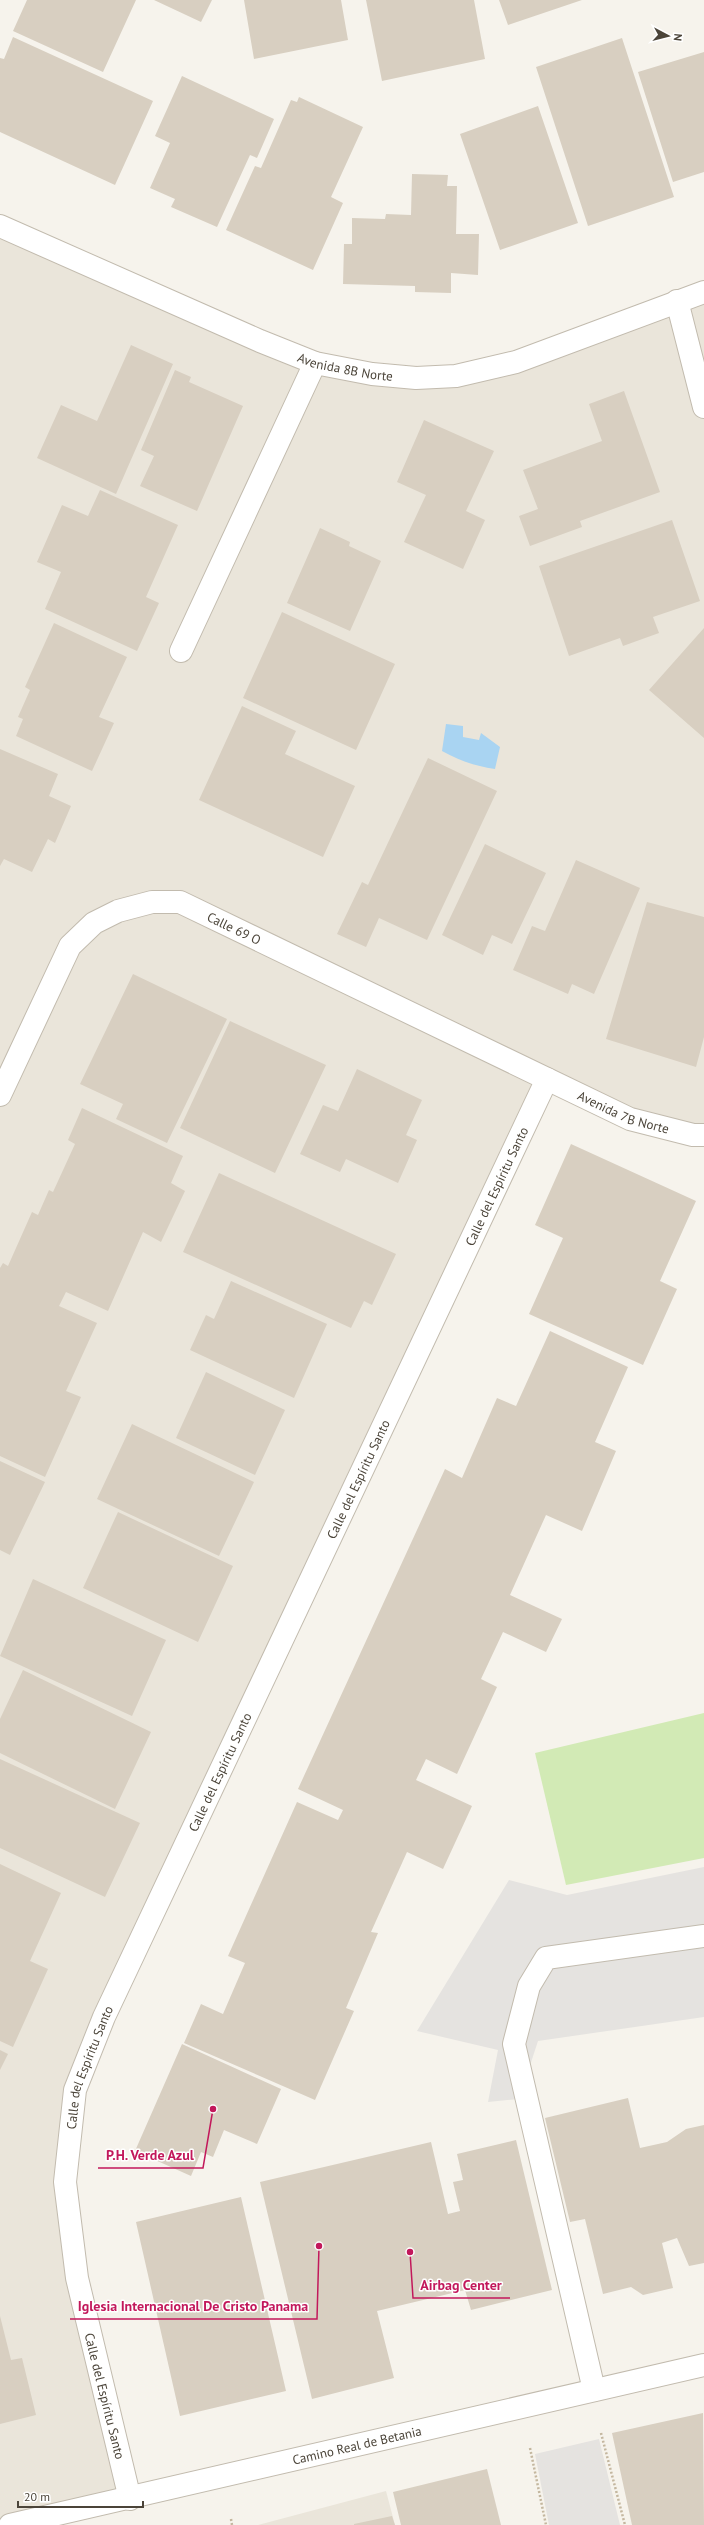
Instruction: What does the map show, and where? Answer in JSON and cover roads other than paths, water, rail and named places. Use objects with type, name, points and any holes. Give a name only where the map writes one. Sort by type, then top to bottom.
[{"type":"street","name":"Avenida 8B Norte","points":[[0,226],[260,341],[315,363],[372,374],[416,378],[456,376],[516,362],[704,292]]},
{"type":"street","points":[[677,301],[704,407]]},
{"type":"street","points":[[181,651],[315,363]]},
{"type":"street","name":"Calle 69 O","points":[[0,1095],[70,946],[94,923],[118,911],[152,902],[180,902],[547,1079]]},
{"type":"street","name":"Avenida 7B Norte","points":[[547,1079],[630,1119],[693,1135],[704,1135]]},
{"type":"street","name":"Calle del Espíritu Santo","points":[[130,2499],[77,2278],[65,2182],[75,2090],[104,2017],[547,1079]]},
{"type":"street","points":[[594,2390],[514,2044],[529,1986],[546,1958],[704,1936]]},
{"type":"street","name":"Camino Real de Betania","points":[[10,2525],[130,2499],[704,2364]]},
{"type":"water","points":[[446,724],[463,726],[463,737],[479,740],[481,733],[500,747],[495,769],[468,763],[442,751]]},
{"type":"place","name":"P.H. Verde Azul","points":[[213,2109]]},
{"type":"place","name":"Iglesia Internacional De Cristo Panama","points":[[319,2246]]},
{"type":"place","name":"Airbag Center","points":[[410,2252]]}]
